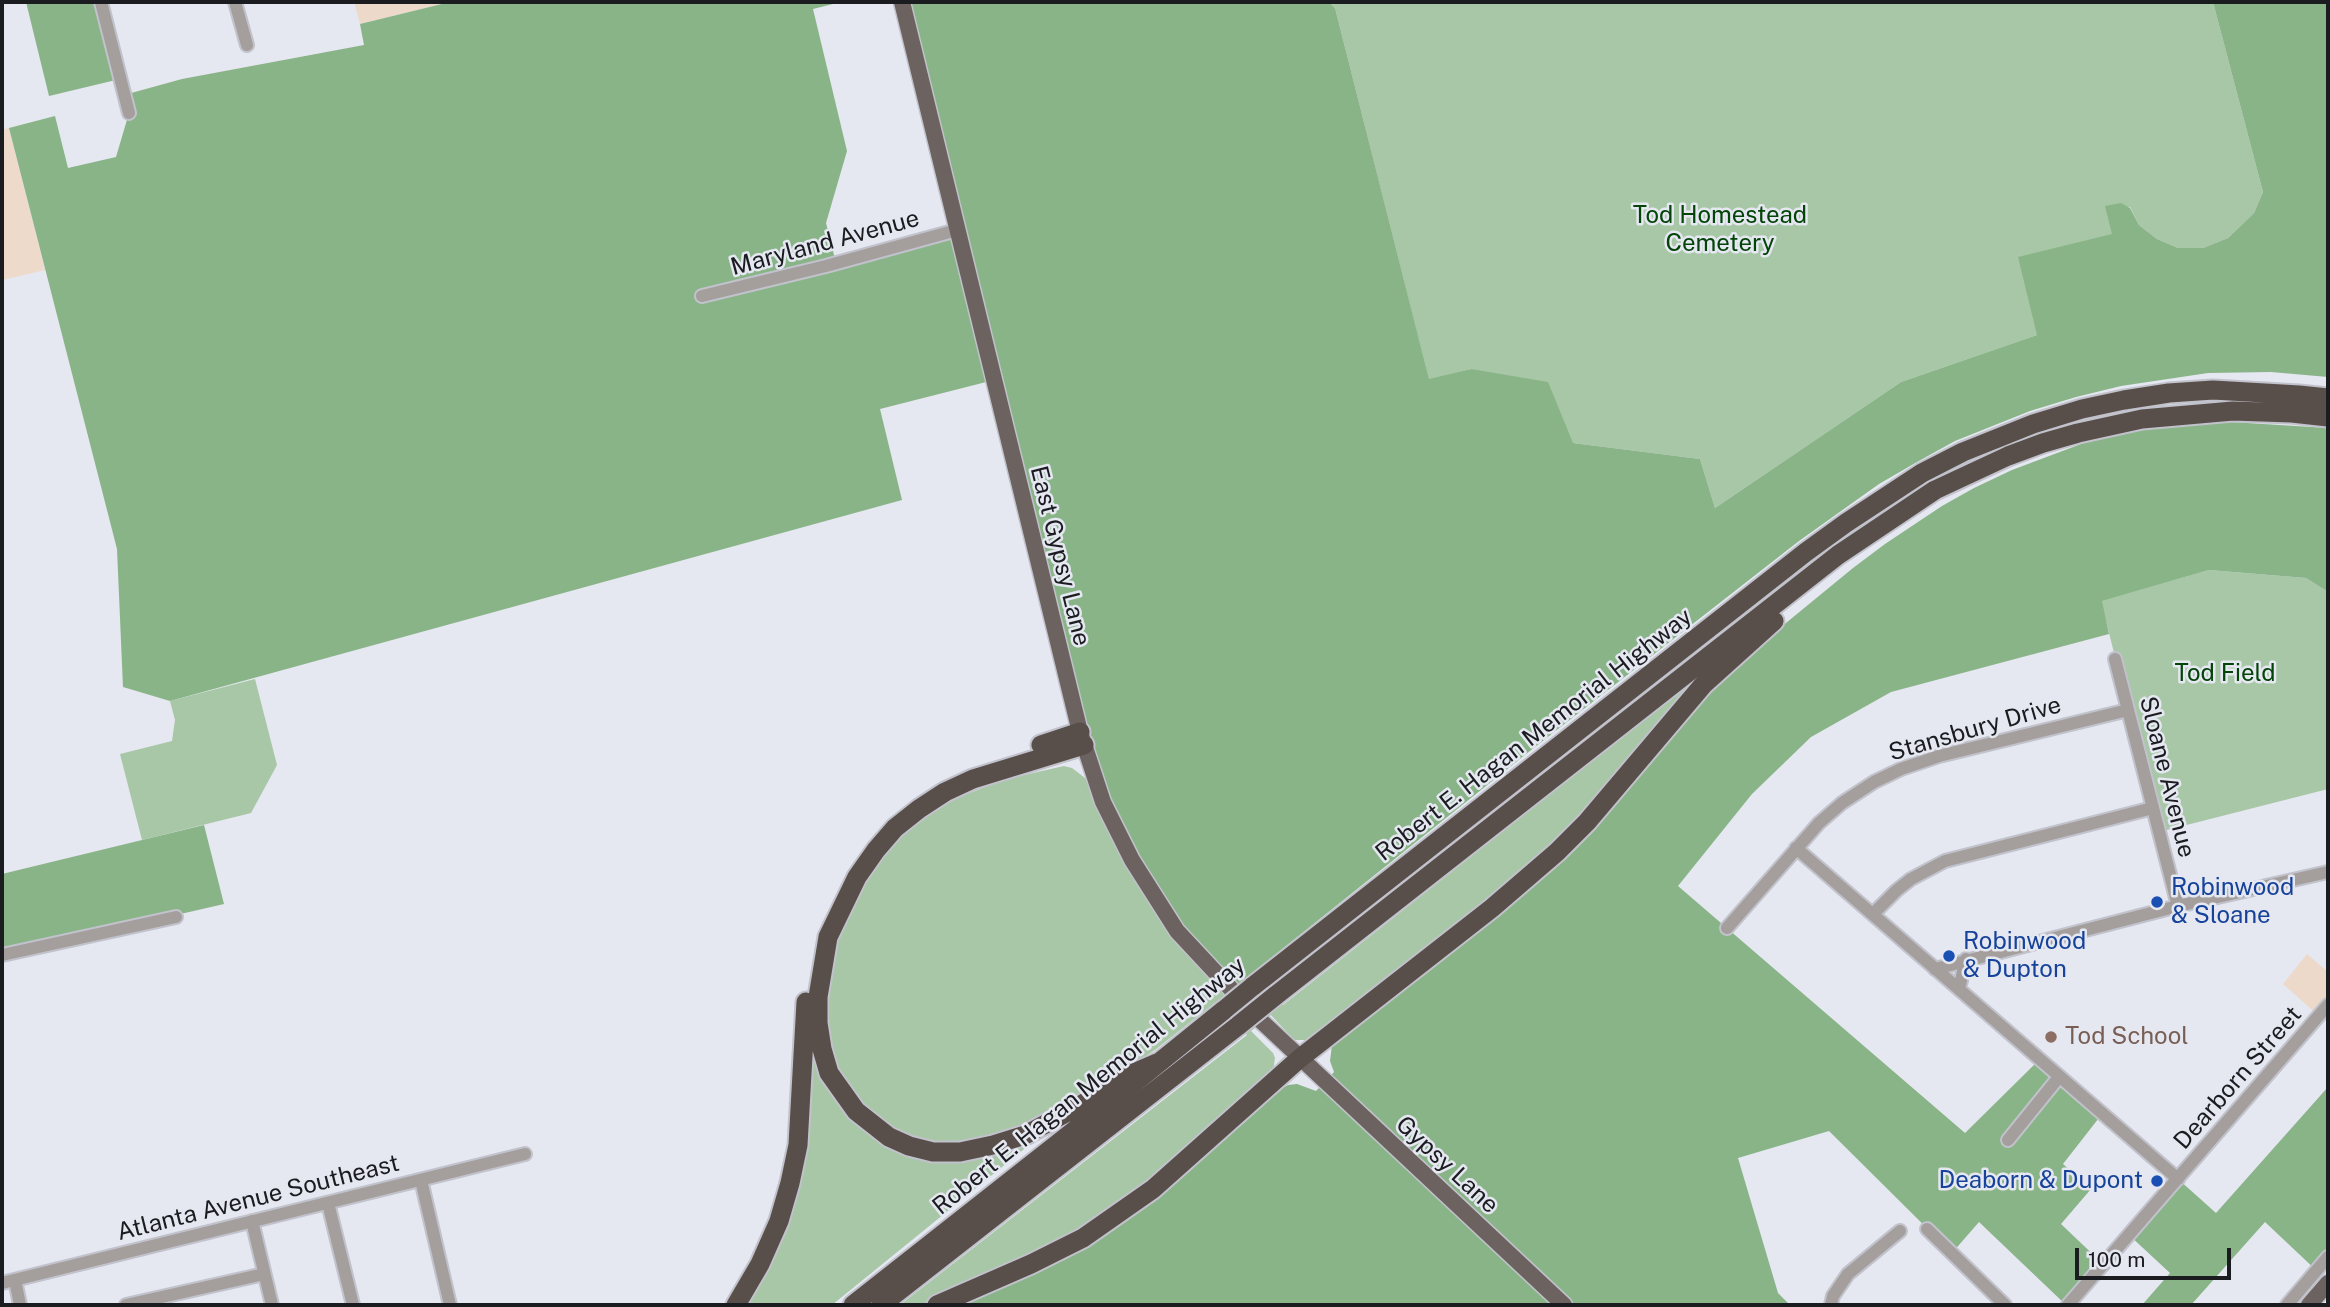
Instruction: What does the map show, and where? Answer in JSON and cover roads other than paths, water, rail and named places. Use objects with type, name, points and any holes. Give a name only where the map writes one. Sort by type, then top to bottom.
[{"type":"highway","points":[[2213,390],[2227,382],[2243,381],[2328,385]]},
{"type":"highway","name":"Robert E. Hagan Memorial Highway","points":[[853,1305],[1784,569],[1886,495],[1963,452],[2033,424],[2082,409],[2169,393],[2213,390],[2328,398]]},
{"type":"highway","name":"Robert E. Hagan Memorial Highway","points":[[881,1305],[1838,555],[1935,490],[2008,456],[2078,433],[2142,419],[2186,413],[2233,411],[2328,417]]},
{"type":"highway","points":[[936,1305],[1031,1264],[1083,1238],[1110,1220],[1153,1189],[1299,1059],[1492,908],[1557,852],[1587,822],[1703,685],[1798,602],[1838,555]]},
{"type":"highway","points":[[1082,738],[945,792],[895,828],[876,850],[857,877],[828,937],[818,997],[822,1049],[829,1073],[856,1111],[889,1137],[933,1152],[960,1152],[1025,1135],[1136,1072],[1157,1063]]},
{"type":"highway","points":[[736,1305],[765,1253],[779,1221],[790,1183],[798,1145],[809,971],[825,913],[846,874],[873,836],[904,806],[937,784],[966,771],[1082,738]]},
{"type":"main road","name":"East Gypsy Lane","points":[[902,2],[1082,738],[1103,803],[1132,860],[1177,931],[1299,1059]]},
{"type":"main road","name":"Gypsy Lane","points":[[1299,1059],[1564,1305]]},
{"type":"main road","points":[[2309,1305],[2328,1283]]},
{"type":"street","points":[[101,2],[129,113]]},
{"type":"street","points":[[235,2],[247,45]]},
{"type":"street","name":"Maryland Avenue","points":[[702,296],[826,267],[957,230]]},
{"type":"street","name":"Sloane Avenue","points":[[2115,659],[2178,906]]},
{"type":"street","name":"Stansbury Drive","points":[[1727,928],[1819,823],[1874,782],[1901,769],[1939,757],[2128,710]]},
{"type":"street","points":[[1873,914],[1911,879],[1945,861],[2153,808]]},
{"type":"street","points":[[1796,848],[2178,1179]]},
{"type":"street","points":[[1935,969],[2178,906],[2328,872]]},
{"type":"street","points":[[2,956],[176,917]]},
{"type":"street","points":[[1959,989],[1966,960]]},
{"type":"street","name":"Dearborn Street","points":[[2068,1305],[2328,1005]]},
{"type":"street","points":[[2008,1140],[2059,1077]]},
{"type":"street","name":"Atlanta Avenue Southeast","points":[[8,1281],[525,1154]]},
{"type":"street","points":[[421,1180],[450,1305]]},
{"type":"street","points":[[328,1203],[353,1305]]},
{"type":"street","points":[[252,1221],[272,1305]]},
{"type":"street","points":[[1927,1228],[2005,1305]]},
{"type":"street","points":[[1831,1305],[1833,1296],[1848,1274],[1900,1231]]},
{"type":"street","points":[[2287,1305],[2328,1257]]},
{"type":"street","points":[[126,1305],[264,1274]]},
{"type":"street","points":[[8,1281],[20,1305]]},
{"type":"place","name":"Robinwood & Sloane","points":[[2157,902]]},
{"type":"place","name":"Robinwood & Dupton","points":[[1949,956]]},
{"type":"place","name":"Tod School","points":[[2051,1037]]},
{"type":"place","name":"Deaborn & Dupont","points":[[2157,1181]]},
{"type":"park label","name":"Tod Homestead Cemetery","points":[[1720,230]]},
{"type":"park label","name":"Tod Field","points":[[2225,674]]}]
